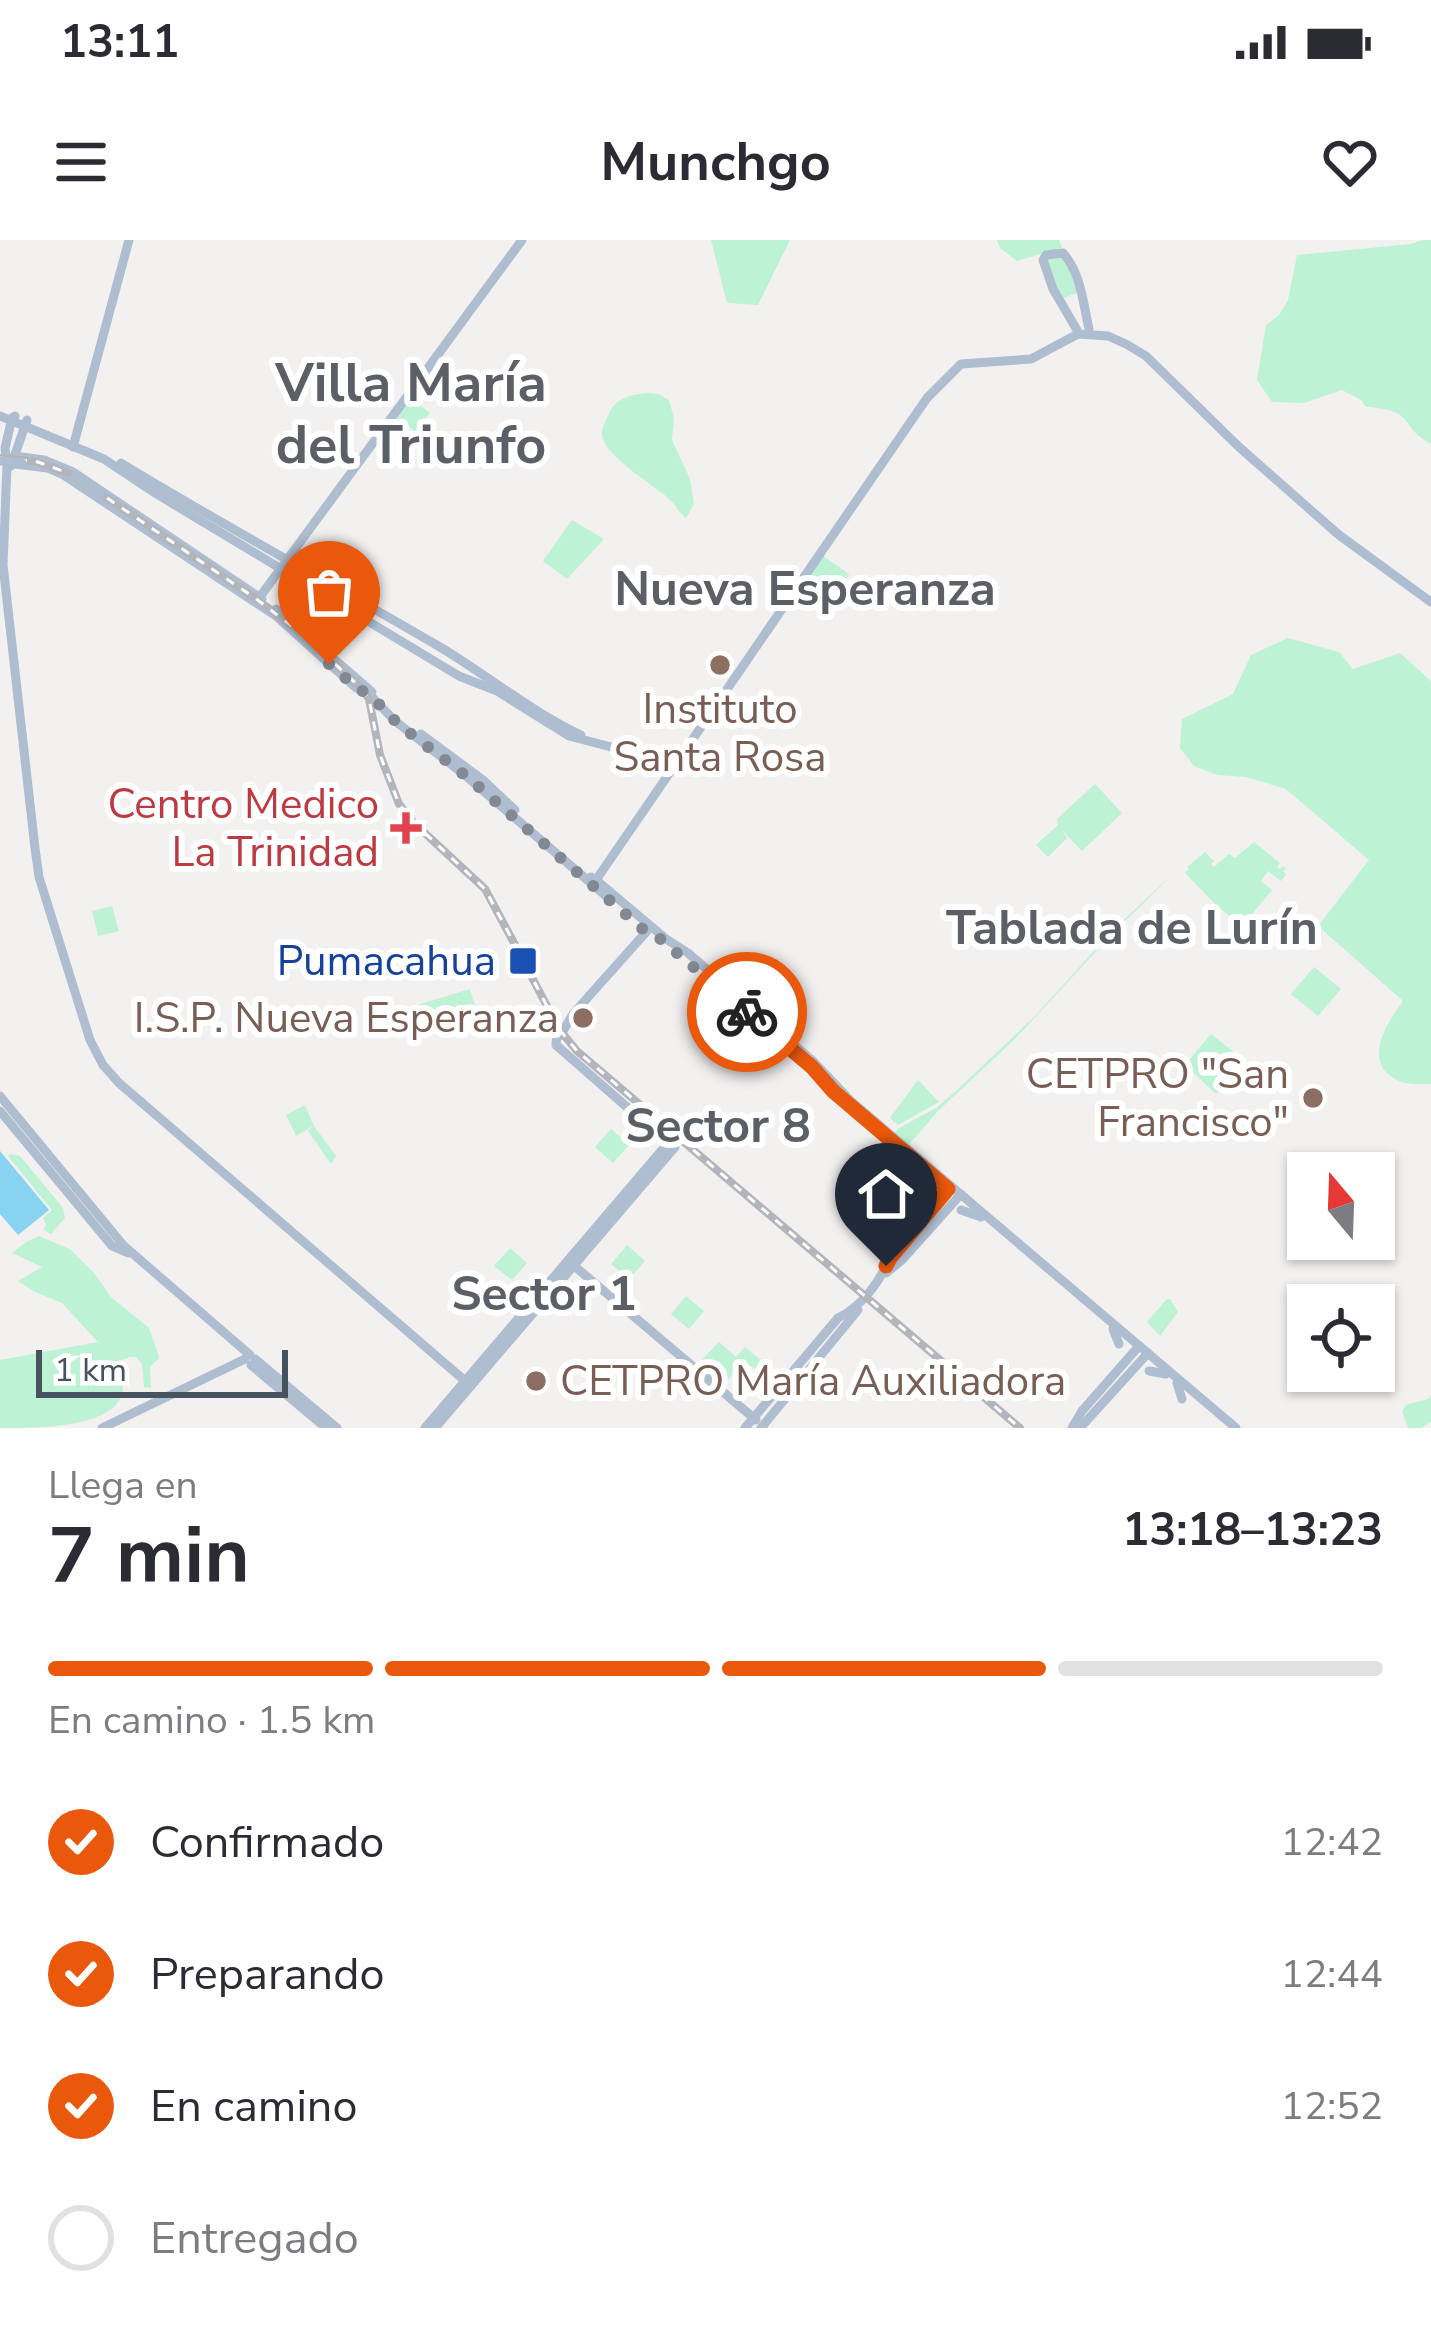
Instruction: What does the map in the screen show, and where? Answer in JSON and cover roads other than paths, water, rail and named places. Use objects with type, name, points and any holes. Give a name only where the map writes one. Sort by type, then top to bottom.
[{"type":"main road","points":[[74,444],[129,240]]},
{"type":"main road","points":[[268,600],[285,564],[522,240]]},
{"type":"main road","points":[[1061,240],[1077,277],[1083,329]]},
{"type":"main road","points":[[1063,253],[1046,255],[1043,260],[1053,289],[1083,329]]},
{"type":"main road","points":[[593,880],[926,394],[954,364],[1030,356],[1083,329],[1113,334],[1144,350],[1274,479],[1339,536],[1431,602]]},
{"type":"main road","points":[[996,360],[1031,359],[1074,334],[1108,336],[1142,353],[1195,402]]},
{"type":"main road","points":[[469,1383],[116,1077],[88,1031],[38,874],[4,584],[10,460],[6,440],[14,418],[104,458],[154,494],[285,564],[459,676],[497,691],[562,732],[646,751],[673,766]]},
{"type":"main road","points":[[10,460],[93,484],[268,600],[417,736],[440,745],[458,765]]},
{"type":"main road","points":[[10,460],[44,460],[69,474],[276,616],[646,927],[678,943],[981,1217]]},
{"type":"main road","points":[[508,807],[536,825],[543,838],[679,959],[762,1021]]},
{"type":"main road","points":[[559,1038],[584,998],[646,927]]},
{"type":"main road","points":[[731,991],[744,995]]},
{"type":"main road","points":[[435,1428],[671,1143],[559,1038],[560,1019],[584,998]]},
{"type":"main road","points":[[801,1053],[817,1058]]},
{"type":"main road","points":[[0,1096],[124,1246],[267,1382],[326,1428]]},
{"type":"main road","points":[[0,1111],[112,1246],[124,1250],[249,1360],[338,1428]]},
{"type":"main road","points":[[911,1144],[919,1162]]},
{"type":"main road","points":[[902,1160],[919,1162]]},
{"type":"main road","points":[[570,1264],[757,1425],[902,1260],[952,1187]]},
{"type":"main road","points":[[952,1187],[966,1206],[1033,1254]]},
{"type":"main road","points":[[966,1206],[1033,1254],[1228,1419]]},
{"type":"main road","points":[[1066,1283],[1113,1329],[1147,1353]]},
{"type":"main road","points":[[1113,1329],[1120,1345]]},
{"type":"main road","points":[[1076,1428],[1147,1353]]},
{"type":"main road","points":[[106,1428],[249,1360]]},
{"type":"main road","points":[[1149,1371],[1174,1376],[1228,1419]]},
{"type":"main road","points":[[1174,1376],[1182,1399]]},
{"type":"main road","points":[[425,1428],[469,1383]]},
{"type":"water","points":[[0,1151],[49,1210],[18,1235],[0,1214]]},
{"type":"railway","points":[[0,458],[38,462],[68,473]]},
{"type":"railway","points":[[107,498],[297,630]]},
{"type":"railway","points":[[335,664],[369,699],[380,755],[399,804],[485,889],[521,956]]},
{"type":"railway","points":[[526,966],[559,1029],[577,1051],[1020,1428]]},
{"type":"place","name":"Instituto Santa Rosa","points":[[720,665]]},
{"type":"place","name":"Centro Medico La Trinidad","points":[[406,828]]},
{"type":"place","name":"Pumacahua","points":[[523,961]]},
{"type":"place","name":"I.S.P. Nueva Esperanza","points":[[583,1018]]},
{"type":"place","name":"CETPRO \"San Francisco\"","points":[[1313,1098]]},
{"type":"place","name":"CETPRO María Auxiliadora","points":[[536,1381]]},
{"type":"district","name":"Villa María del Triunfo","points":[[411,414]]},
{"type":"district","name":"Nueva Esperanza","points":[[805,589]]},
{"type":"district","name":"Tablada de Lurín","points":[[1132,928]]},
{"type":"district","name":"Sector 8","points":[[718,1126]]},
{"type":"district","name":"Sector 1","points":[[544,1294]]}]
